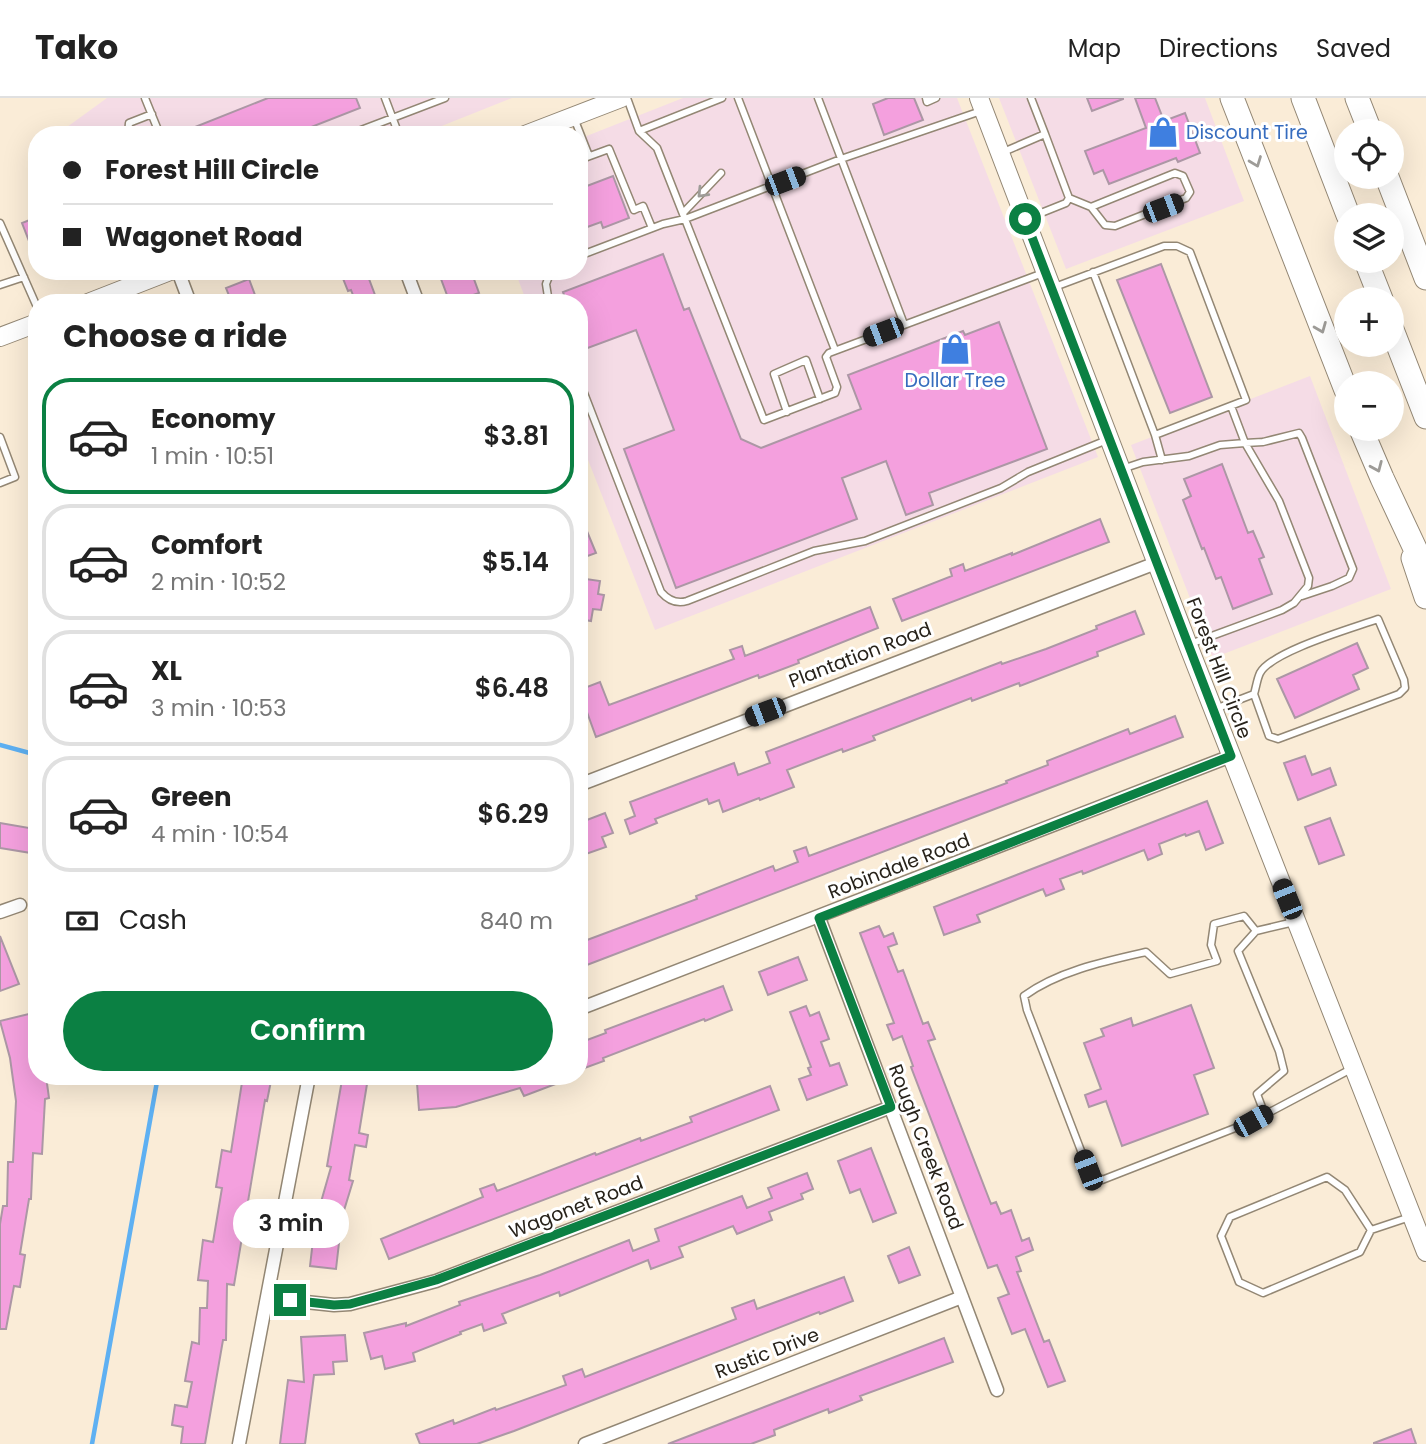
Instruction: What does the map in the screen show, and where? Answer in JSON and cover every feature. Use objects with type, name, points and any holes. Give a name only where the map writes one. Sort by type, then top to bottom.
[{"type":"highway","points":[[1232,98],[1339,371]]},
{"type":"highway","points":[[1303,98],[1343,203]]},
{"type":"highway","points":[[1357,98],[1365,119]]},
{"type":"highway","points":[[1392,189],[1426,278]]},
{"type":"highway","points":[[1403,357],[1426,417]]},
{"type":"highway","points":[[1366,441],[1426,572]]},
{"type":"highway","points":[[1394,506],[1426,597]]},
{"type":"street","points":[[551,126],[621,98]]},
{"type":"street","name":"Forest Hill Circle","points":[[981,104],[1156,563],[1426,1252]]},
{"type":"street","points":[[111,294],[147,280]]},
{"type":"street","points":[[0,337],[28,326]]},
{"type":"street","name":"Plantation Road","points":[[588,782],[1156,563]]},
{"type":"street","name":"Robindale Road","points":[[588,1006],[1231,756]]},
{"type":"street","points":[[0,912],[20,905]]},
{"type":"street","name":"Rough Creek Road","points":[[819,918],[997,1390]]},
{"type":"street","points":[[239,1444],[307,1085]]},
{"type":"street","name":"Wagonet Road","points":[[268,1298],[334,1305],[350,1304],[436,1280],[891,1107]]},
{"type":"street","name":"Rustic Drive","points":[[586,1444],[962,1297]]},
{"type":"lane","points":[[145,98],[157,126]]},
{"type":"lane","points":[[385,98],[395,126]]},
{"type":"lane","points":[[370,126],[445,98]]},
{"type":"lane","points":[[627,98],[639,131],[656,145],[761,417],[768,420],[838,391],[826,357],[835,350],[904,324],[1048,280],[1093,272],[1164,246],[1177,246],[1190,252],[1246,400],[1155,435]]},
{"type":"lane","points":[[639,131],[722,98]]},
{"type":"lane","points":[[738,98],[835,350]]},
{"type":"lane","points":[[818,98],[904,324]]},
{"type":"lane","points":[[926,98],[927,102],[936,98]]},
{"type":"lane","points":[[1031,98],[1069,198],[1091,207],[1105,225],[1115,226],[1186,198],[1190,192],[1183,176],[1175,173],[1091,207]]},
{"type":"lane","points":[[588,253],[771,186],[981,104]]},
{"type":"lane","points":[[129,126],[129,123],[152,114]]},
{"type":"lane","points":[[573,116],[577,126]]},
{"type":"lane","points":[[1000,153],[1045,134]]},
{"type":"lane","points":[[589,156],[609,149],[634,209],[643,206],[652,228]]},
{"type":"lane","points":[[684,216],[721,173]]},
{"type":"lane","points":[[1025,219],[1066,203],[1069,198]]},
{"type":"lane","points":[[0,223],[31,294]]},
{"type":"lane","points":[[1093,272],[1163,460]]},
{"type":"lane","points":[[0,285],[24,277]]},
{"type":"lane","points":[[787,412],[774,374],[806,360],[820,399]]},
{"type":"lane","points":[[588,403],[662,592],[677,602],[687,601],[814,551],[865,541],[1001,488],[1028,472],[1109,440]]},
{"type":"lane","points":[[1231,406],[1245,443],[1279,500],[1306,569],[1308,586],[1302,596]]},
{"type":"lane","points":[[1121,470],[1143,462],[1189,456],[1220,445],[1263,442],[1293,433],[1298,433],[1303,438],[1353,569],[1349,578],[1302,596],[1282,610],[1188,645]]},
{"type":"lane","points":[[0,437],[15,477],[0,483]]},
{"type":"lane","points":[[1378,619],[1405,688],[1399,694],[1278,739],[1269,736],[1254,694],[1260,674],[1267,665],[1286,653],[1378,619]]},
{"type":"lane","points":[[1213,710],[1254,694]]},
{"type":"lane","points":[[1256,931],[1244,916],[1214,924],[1210,945],[1217,961],[1170,974],[1146,952],[1107,961],[1039,985],[1024,996],[1088,1170],[1102,1180],[1253,1121],[1354,1068]]},
{"type":"lane","points":[[1265,1115],[1257,1094],[1284,1071],[1279,1051],[1238,951],[1256,931],[1296,922]]},
{"type":"lane","points":[[1371,1230],[1345,1190],[1327,1177],[1230,1217],[1221,1236],[1239,1282],[1263,1293],[1360,1252],[1371,1230],[1412,1217]]},
{"type":"shaded area","points":[[107,98],[512,98],[442,126],[68,126]]},
{"type":"shaded area","points":[[683,98],[957,98],[1098,457],[655,630],[588,460],[588,294],[524,294],[518,280],[588,280],[588,135]]},
{"type":"shaded area","points":[[999,98],[1205,98],[1244,201],[1066,269]]},
{"type":"shaded area","points":[[1310,376],[1391,589],[1213,658],[1131,445]]},
{"type":"building","points":[[268,98],[356,98],[360,108],[314,126],[198,126]]},
{"type":"building","points":[[888,98],[914,98],[923,120],[884,135],[873,104]]},
{"type":"building","points":[[1087,98],[1123,98],[1123,99],[1092,111]]},
{"type":"building","name":"Discount Tire","points":[[1135,98],[1155,98],[1164,121],[1185,113],[1200,153],[1178,162],[1176,158],[1109,184],[1103,170],[1094,174],[1085,151],[1146,128]]},
{"type":"building","points":[[613,176],[629,218],[603,228],[601,222],[588,227],[588,186]]},
{"type":"building","points":[[28,221],[28,238],[22,223]]},
{"type":"building","points":[[663,254],[684,310],[689,308],[741,439],[761,448],[861,409],[848,375],[963,331],[965,335],[999,322],[1047,449],[929,493],[933,505],[906,515],[886,461],[842,478],[857,519],[676,588],[624,449],[674,430],[636,330],[588,348],[588,294],[563,292]]},
{"type":"building","points":[[1161,264],[1212,397],[1170,413],[1117,280]]},
{"type":"building","points":[[249,280],[255,294],[228,294],[226,288]]},
{"type":"building","points":[[344,280],[369,280],[375,294],[353,294],[351,290],[348,291]]},
{"type":"building","points":[[441,280],[474,280],[479,293],[476,294],[447,294]]},
{"type":"building","points":[[1222,464],[1248,533],[1253,531],[1264,557],[1259,559],[1272,594],[1233,609],[1221,577],[1216,579],[1204,548],[1202,549],[1183,500],[1191,496],[1184,479]]},
{"type":"building","points":[[1100,519],[1109,542],[902,621],[893,599],[952,576],[950,569],[963,564],[965,571]]},
{"type":"building","points":[[588,534],[596,553],[588,556]]},
{"type":"building","points":[[588,579],[600,581],[598,594],[604,595],[601,610],[593,609],[591,621],[588,620]]},
{"type":"building","points":[[870,607],[878,628],[798,660],[799,663],[759,678],[758,675],[596,737],[588,715],[588,687],[600,682],[609,705],[734,659],[730,650],[742,646],[745,656]]},
{"type":"building","points":[[1135,611],[1144,634],[1097,652],[1098,656],[1020,686],[1019,683],[972,701],[971,698],[873,736],[875,740],[843,752],[842,749],[787,770],[794,787],[760,800],[759,798],[723,812],[719,800],[709,804],[707,799],[655,819],[657,823],[630,834],[625,820],[635,816],[630,802],[734,763],[738,775],[770,763],[766,752],[1001,662],[1002,664],[1046,649]]},
{"type":"building","points":[[1357,643],[1368,668],[1353,675],[1359,689],[1295,718],[1277,679]]},
{"type":"building","points":[[1175,716],[1183,737],[588,965],[588,940],[697,899],[696,896],[773,866],[775,871],[798,862],[794,851],[806,847],[809,856],[1007,783],[1006,781],[1048,765],[1047,761],[1128,729],[1130,734]]},
{"type":"building","points":[[1305,756],[1312,775],[1330,768],[1336,785],[1298,800],[1284,763]]},
{"type":"building","points":[[1207,801],[1223,843],[1206,850],[1199,831],[1186,836],[1185,834],[1159,844],[1162,854],[1148,860],[1144,850],[1083,874],[1082,871],[1060,879],[1064,889],[1046,896],[1043,889],[977,915],[980,922],[944,935],[934,907]]},
{"type":"building","points":[[605,813],[613,833],[602,837],[606,847],[588,853],[588,820]]},
{"type":"building","points":[[1330,818],[1344,855],[1319,864],[1305,827]]},
{"type":"building","points":[[0,823],[28,828],[28,853],[0,848]]},
{"type":"building","points":[[879,926],[884,937],[893,933],[897,944],[888,947],[898,972],[903,970],[923,1024],[928,1022],[935,1039],[928,1041],[991,1204],[996,1202],[1001,1214],[1011,1210],[1022,1241],[1029,1238],[1033,1250],[1016,1257],[1021,1271],[1017,1272],[1044,1342],[1049,1340],[1065,1381],[1048,1387],[1025,1329],[1012,1334],[998,1298],[1009,1294],[997,1265],[988,1268],[911,1067],[913,1066],[902,1036],[893,1040],[887,1025],[894,1023],[860,933]]},
{"type":"building","points":[[0,936],[19,984],[0,991]]},
{"type":"building","points":[[798,957],[807,980],[768,995],[759,972]]},
{"type":"building","points":[[723,986],[732,1010],[603,1058],[604,1061],[588,1067],[588,1040],[606,1033],[605,1030]]},
{"type":"building","points":[[1191,1005],[1214,1068],[1194,1075],[1208,1114],[1122,1146],[1106,1101],[1089,1107],[1085,1095],[1101,1089],[1084,1043],[1104,1036],[1101,1029],[1131,1018],[1133,1026]]},
{"type":"building","points":[[806,1006],[810,1016],[819,1012],[829,1039],[821,1042],[830,1066],[839,1063],[847,1085],[807,1100],[799,1079],[811,1075],[808,1068],[811,1067],[790,1012]]},
{"type":"building","points":[[28,1014],[28,1085],[47,1085],[49,1098],[45,1099],[42,1154],[33,1153],[31,1199],[20,1254],[25,1255],[20,1287],[14,1286],[6,1329],[0,1329],[0,1224],[3,1206],[7,1206],[8,1162],[13,1162],[16,1101],[10,1058],[0,1021]]},
{"type":"building","points":[[242,1085],[270,1085],[267,1101],[265,1100],[234,1285],[227,1284],[226,1340],[223,1340],[205,1444],[181,1444],[183,1427],[172,1425],[175,1405],[187,1407],[192,1382],[185,1381],[192,1342],[199,1344],[200,1308],[207,1308],[208,1281],[198,1280],[203,1240],[213,1242],[222,1188],[216,1187],[222,1150],[231,1152]]},
{"type":"building","points":[[341,1085],[367,1085],[359,1133],[368,1135],[366,1147],[355,1145],[349,1180],[353,1181],[342,1217],[336,1269],[310,1266],[315,1223],[331,1167],[327,1166]]},
{"type":"building","points":[[417,1085],[553,1085],[524,1096],[520,1088],[456,1107],[419,1110]]},
{"type":"building","points":[[770,1086],[779,1110],[389,1259],[381,1239],[483,1197],[480,1189],[494,1184],[497,1191],[595,1153],[596,1155],[640,1138],[641,1141],[692,1122],[690,1117]]},
{"type":"building","points":[[871,1148],[896,1213],[873,1222],[860,1189],[850,1193],[838,1161]]},
{"type":"building","points":[[807,1173],[813,1189],[801,1194],[803,1199],[769,1212],[772,1220],[737,1234],[733,1226],[679,1247],[683,1257],[651,1269],[648,1260],[560,1296],[559,1292],[502,1314],[506,1323],[484,1331],[482,1324],[460,1332],[461,1334],[413,1353],[415,1361],[385,1369],[382,1356],[371,1359],[364,1333],[406,1323],[406,1326],[460,1305],[459,1302],[540,1275],[629,1240],[633,1251],[659,1241],[655,1229],[742,1196],[747,1208],[772,1198],[768,1188]]},
{"type":"building","points":[[909,1247],[920,1275],[899,1283],[888,1256]]},
{"type":"building","points":[[844,1277],[853,1301],[514,1431],[477,1444],[420,1444],[416,1434],[453,1420],[454,1424],[566,1385],[563,1376],[582,1369],[585,1377],[736,1319],[732,1308],[754,1300],[757,1309]]},
{"type":"building","points":[[345,1335],[347,1361],[333,1362],[334,1374],[314,1375],[305,1444],[280,1444],[288,1380],[304,1382],[301,1337]]},
{"type":"building","points":[[944,1338],[953,1362],[860,1396],[862,1400],[829,1413],[828,1409],[774,1430],[775,1435],[751,1444],[668,1444]]},
{"type":"building","points":[[1411,1429],[1416,1444],[1374,1444],[1374,1443]]},
{"type":"waterway","points":[[0,745],[28,753]]},
{"type":"waterway","points":[[92,1444],[156,1085]]},
{"type":"place","name":"Discount Tire","points":[[1163,132]]},
{"type":"place","name":"Dollar Tree","points":[[955,349]]},
{"type":"route","points":[[290,1300],[350,1304],[436,1280],[891,1107],[819,918],[1231,756],[1025,219]]}]
